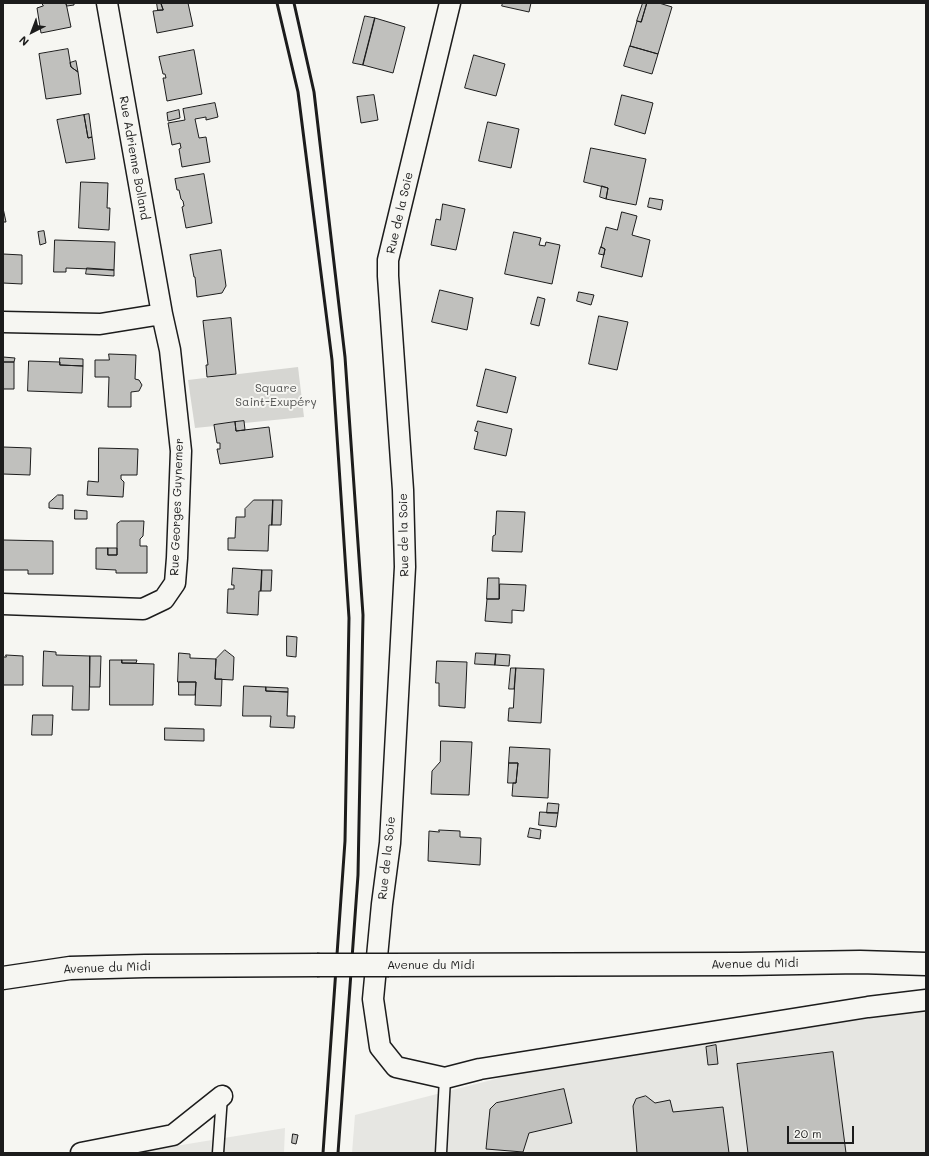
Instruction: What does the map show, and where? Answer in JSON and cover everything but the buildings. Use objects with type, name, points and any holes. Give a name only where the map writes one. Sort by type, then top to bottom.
[{"type":"main road","name":"Avenue du Midi","points":[[860,962],[926,954]]},
{"type":"main road","name":"Avenue du Midi","points":[[3,978],[70,968],[145,966],[724,964],[860,962],[926,964]]},
{"type":"street","name":"Rue Adrienne Bolland","points":[[107,3],[162,314]]},
{"type":"street","name":"Rue de la Soie","points":[[445,1078],[396,1067],[380,1047],[373,999],[382,904],[390,843],[405,567],[403,490],[388,260],[450,3]]},
{"type":"street","points":[[3,322],[100,324],[162,314]]},
{"type":"street","name":"Rue Georges Guynemer","points":[[3,604],[143,609],[164,599],[175,583],[181,451],[170,350],[162,314]]},
{"type":"street","points":[[445,1078],[480,1069],[868,1007],[926,1000]]},
{"type":"street","points":[[81,1153],[173,1134],[222,1096]]},
{"type":"lane","points":[[441,1153],[445,1078]]},
{"type":"lane","points":[[218,1153],[222,1096]]},
{"type":"shaded area","points":[[926,1011],[926,1153],[352,1153],[355,1115],[558,1063],[848,1018]]},
{"type":"shaded area","points":[[285,1128],[284,1153],[133,1153]]},
{"type":"green space","name":"Square Saint-Exupéry","points":[[298,367],[304,417],[195,428],[188,380]]},
{"type":"railway","points":[[277,3],[298,92],[332,360],[349,618],[345,841],[323,1153]]},
{"type":"railway","points":[[294,3],[314,92],[345,357],[363,615],[358,875],[338,1153]]}]
